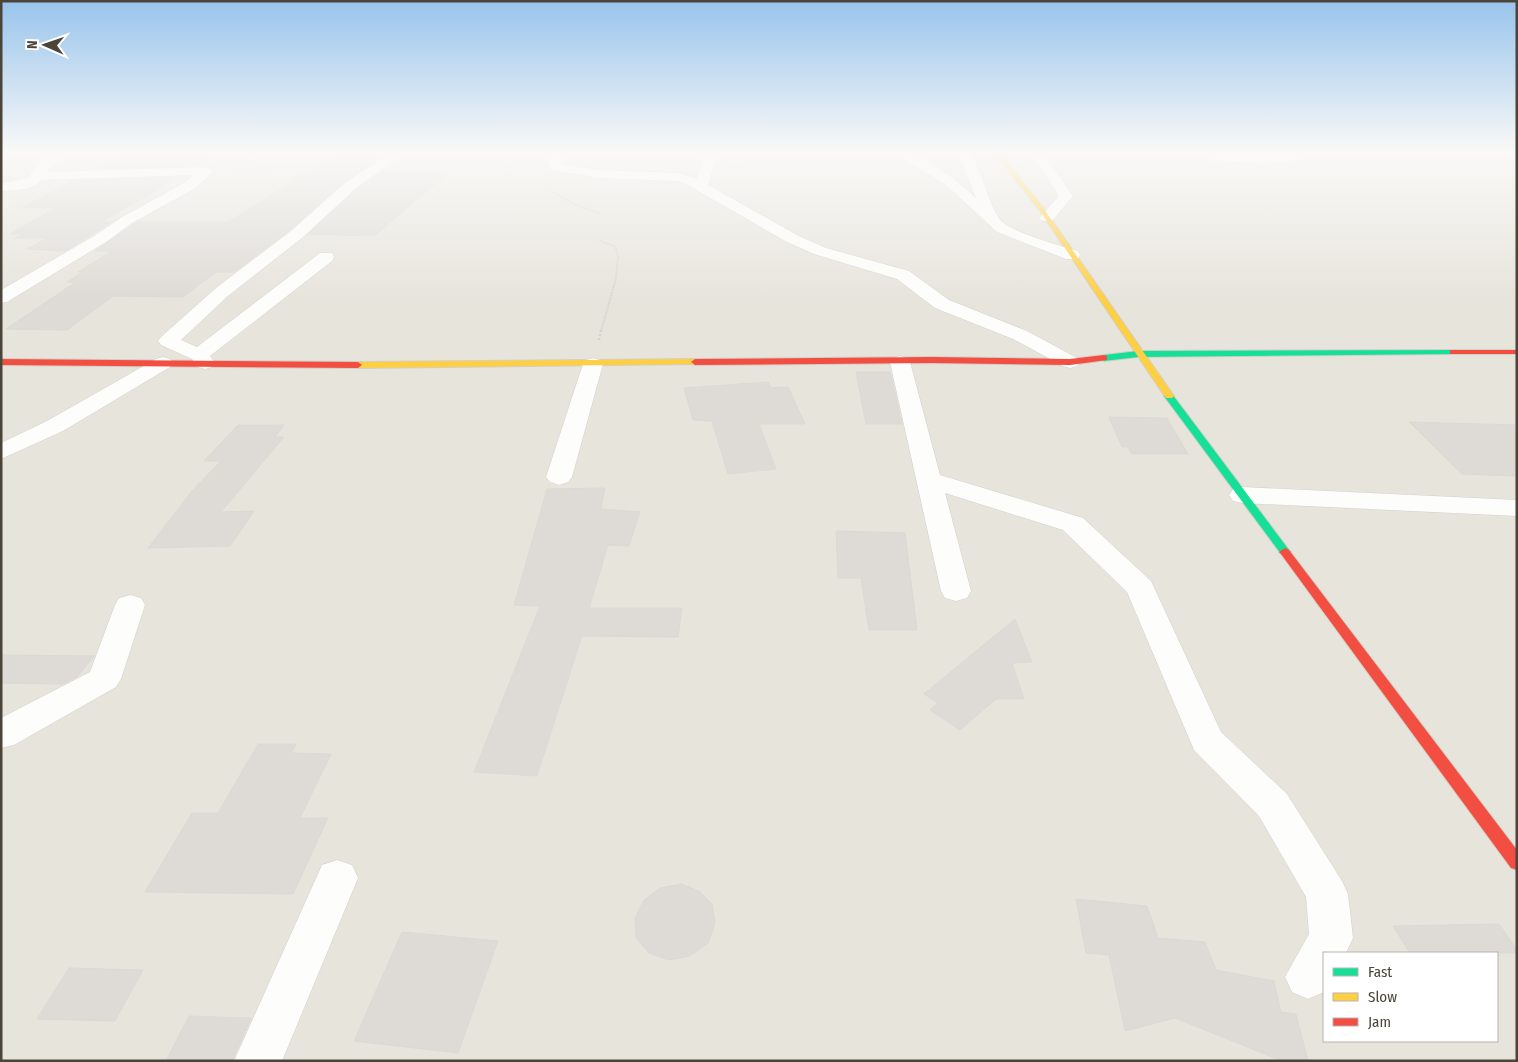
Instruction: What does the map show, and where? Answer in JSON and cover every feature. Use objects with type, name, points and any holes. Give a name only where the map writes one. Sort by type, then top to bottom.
[{"type":"street","points":[[1,298],[162,201]]},
{"type":"street","points":[[202,359],[168,341],[222,292],[297,234],[335,201]]},
{"type":"street","points":[[737,201],[820,251],[903,275],[942,304],[1020,335],[1070,362]]},
{"type":"street","points":[[971,201],[1002,229],[1072,255]]},
{"type":"street","points":[[984,201],[992,220]]},
{"type":"street","points":[[1035,201],[1138,354],[1517,863]]},
{"type":"street","points":[[1047,218],[1062,201]]},
{"type":"street","points":[[202,359],[326,257]]},
{"type":"street","points":[[1,362],[163,364],[202,359],[593,364],[1070,362],[1138,354],[1517,352]]},
{"type":"street","points":[[900,362],[956,591]]},
{"type":"street","points":[[1,452],[55,426],[163,364]]},
{"type":"street","points":[[559,477],[593,364]]},
{"type":"street","points":[[929,480],[1073,524],[1140,588],[1207,740],[1273,805],[1328,894],[1330,938],[1308,977]]},
{"type":"street","points":[[1242,495],[1517,508]]},
{"type":"street","points":[[1,735],[51,706],[104,679],[130,605]]},
{"type":"street","points":[[258,1061],[337,878]]},
{"type":"path","points":[[569,201],[601,214]]},
{"type":"path","points":[[593,364],[602,322],[615,284],[620,261],[615,246],[600,241]]},
{"type":"shaded area","points":[[1,201],[1517,201],[1517,1061],[1,1061]]},
{"type":"building","points":[[36,201],[138,201],[101,222],[111,222],[65,251],[27,249],[48,238],[15,238],[23,234],[10,234],[56,208],[22,208]]},
{"type":"building","points":[[263,201],[323,201],[290,230],[234,272],[216,272],[183,297],[113,296],[67,330],[6,329],[76,282],[67,282],[83,272],[78,272],[112,251],[95,251],[137,222],[228,222]]},
{"type":"building","points":[[344,201],[416,201],[374,236],[308,234]]},
{"type":"building","points":[[856,372],[890,372],[902,424],[866,424]]},
{"type":"building","points":[[768,382],[771,388],[788,387],[805,424],[759,424],[776,469],[728,474],[712,421],[693,420],[684,388]]},
{"type":"building","points":[[1109,417],[1167,418],[1188,454],[1132,454],[1128,447],[1122,447]]},
{"type":"building","points":[[1409,422],[1517,425],[1517,476],[1462,474]]},
{"type":"building","points":[[238,425],[284,425],[275,437],[284,437],[221,512],[254,511],[230,546],[148,548],[192,491],[221,461],[204,461]]},
{"type":"building","points":[[605,488],[601,509],[640,512],[629,546],[608,545],[589,608],[682,608],[678,637],[582,636],[537,776],[474,772],[540,606],[514,605],[547,489]]},
{"type":"building","points":[[836,531],[905,533],[917,630],[869,630],[861,578],[838,578]]},
{"type":"building","points":[[1015,619],[1032,662],[1012,663],[1024,699],[996,699],[960,730],[930,710],[938,703],[924,694]]},
{"type":"building","points":[[1,655],[94,656],[77,677],[62,684],[1,683]]},
{"type":"building","points":[[258,744],[296,744],[291,753],[331,754],[300,818],[328,818],[293,894],[145,892],[192,813],[218,813]]},
{"type":"building","points":[[681,884],[699,891],[712,904],[715,923],[708,943],[690,956],[669,960],[649,953],[636,938],[635,918],[644,900],[660,888]]},
{"type":"building","points":[[1076,899],[1147,906],[1158,938],[1205,942],[1216,970],[1274,981],[1281,1012],[1296,1014],[1308,1061],[1282,1061],[1175,1018],[1125,1031],[1109,955],[1086,953]]},
{"type":"building","points":[[1499,924],[1517,950],[1517,953],[1409,952],[1393,926]]},
{"type":"building","points":[[402,932],[498,941],[458,1053],[354,1041]]},
{"type":"building","points":[[69,968],[143,970],[115,1021],[37,1019]]},
{"type":"building","points":[[189,1016],[251,1018],[232,1061],[166,1061]]},
{"type":"traffic: fast","points":[[1104,358],[1138,354],[1453,352]]},
{"type":"traffic: fast","points":[[1169,396],[1285,552]]},
{"type":"traffic: slow","points":[[1035,201],[1169,396]]},
{"type":"traffic: slow","points":[[358,365],[695,362]]},
{"type":"traffic: jam","points":[[1453,352],[1517,352]]},
{"type":"traffic: jam","points":[[695,362],[932,360],[1070,362],[1104,358]]},
{"type":"traffic: jam","points":[[1,362],[358,365]]},
{"type":"traffic: jam","points":[[1285,552],[1517,863]]}]
